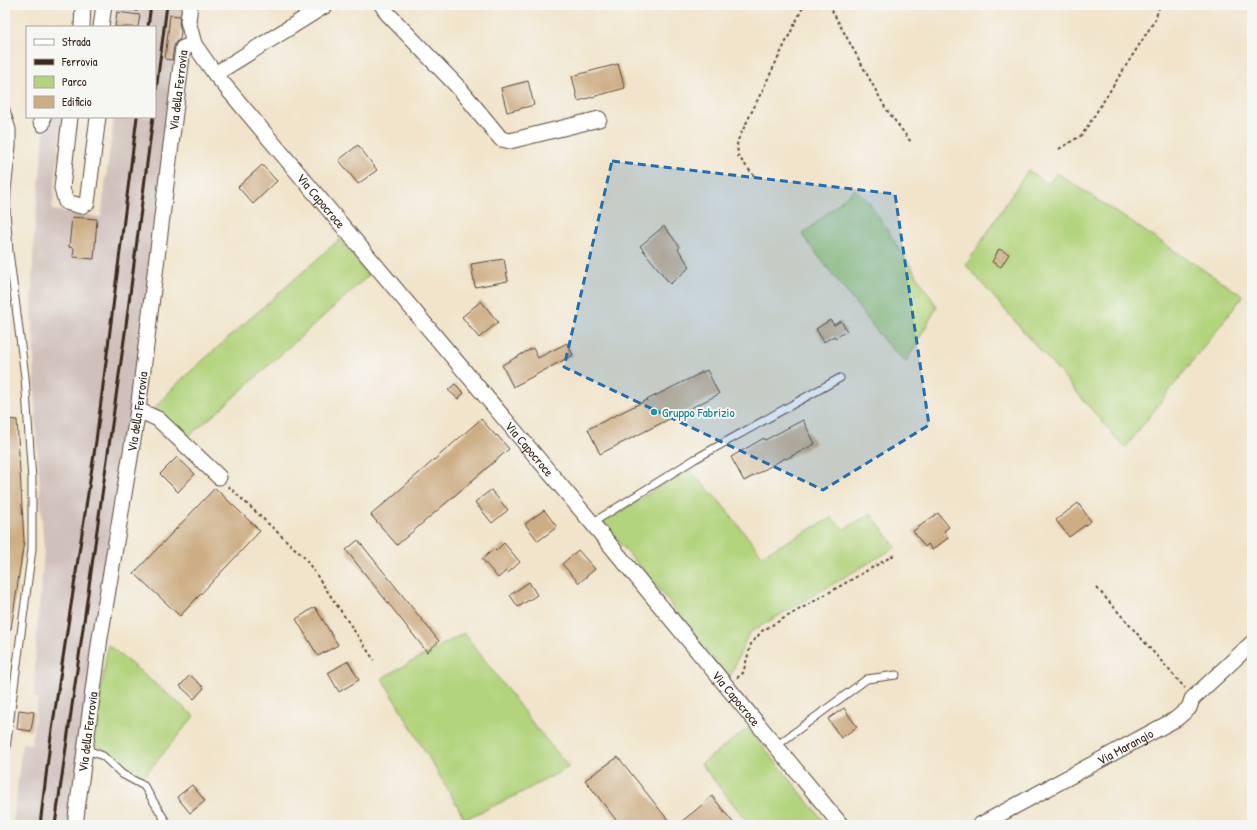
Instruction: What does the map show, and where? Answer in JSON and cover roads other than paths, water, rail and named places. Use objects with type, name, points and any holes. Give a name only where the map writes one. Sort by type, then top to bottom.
[{"type":"street","points":[[82,26],[83,5]]},
{"type":"street","name":"Via della Ferrovia","points":[[75,825],[100,638],[138,410],[183,48],[194,44],[188,21],[190,5]]},
{"type":"street","points":[[215,74],[326,5]]},
{"type":"street","points":[[382,5],[460,90],[501,139],[510,140],[599,119]]},
{"type":"street","points":[[101,26],[104,6]]},
{"type":"street","name":"Via Capocroce","points":[[194,44],[215,74],[592,523],[842,825]]},
{"type":"street","points":[[39,118],[39,122],[42,126],[44,125],[45,118]]},
{"type":"street","points":[[70,118],[62,188],[66,202],[81,206],[88,203],[98,118]]},
{"type":"street","points":[[138,410],[158,419],[219,477]]},
{"type":"street","name":"Via Marangio","points":[[980,825],[1176,719],[1189,708],[1192,699],[1252,643]]},
{"type":"lane","points":[[5,107],[12,129],[12,146],[6,213],[9,252],[25,385],[32,480],[32,549],[5,756]]},
{"type":"lane","points":[[592,523],[695,459],[840,378]]},
{"type":"lane","points":[[776,746],[867,679],[896,675]]},
{"type":"lane","points":[[85,749],[103,756],[122,774],[144,786],[168,825]]},
{"type":"railway","points":[[148,26],[151,5]]},
{"type":"railway","points":[[156,91],[167,5]]},
{"type":"railway","points":[[40,825],[50,743],[96,441],[137,118]]},
{"type":"railway","points":[[55,825],[125,333],[153,118]]},
{"type":"place","name":"Gruppo Fabrizio","points":[[654,412]]}]
